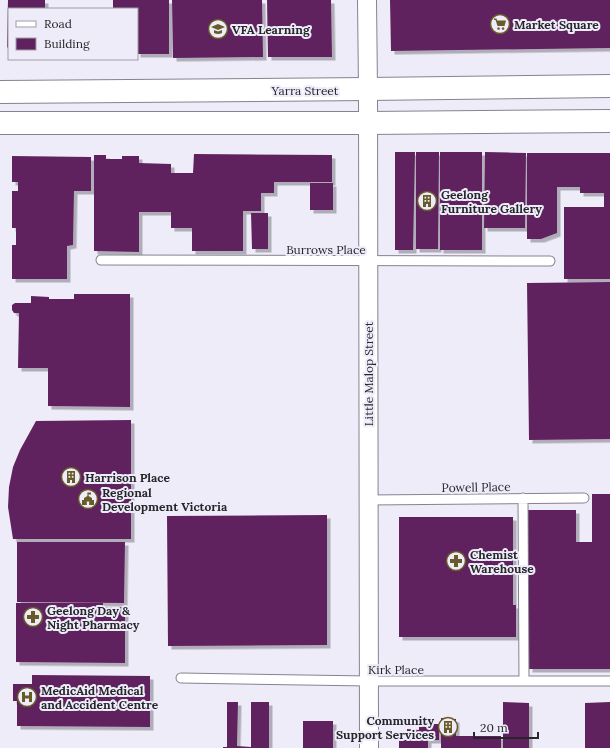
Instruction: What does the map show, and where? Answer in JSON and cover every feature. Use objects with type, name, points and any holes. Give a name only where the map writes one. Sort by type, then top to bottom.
[{"type":"street","name":"Little Malop Street","points":[[367,0],[369,748]]},
{"type":"street","name":"Yarra Street","points":[[0,92],[368,90],[610,86]]},
{"type":"street","points":[[0,123],[368,123],[610,121]]},
{"type":"lane","name":"Burrows Place","points":[[102,260],[368,262],[550,261]]},
{"type":"lane","points":[[523,498],[524,681]]},
{"type":"lane","name":"Powell Place","points":[[368,500],[584,498]]},
{"type":"lane","name":"Kirk Place","points":[[181,678],[369,681],[610,681]]},
{"type":"building","points":[[8,0],[45,0],[45,8],[8,8],[8,48],[7,47]]},
{"type":"building","points":[[113,0],[169,0],[169,54],[138,54],[138,8],[113,8]]},
{"type":"building","name":"VFA Learning","points":[[172,0],[262,0],[263,57],[173,58]]},
{"type":"building","points":[[267,0],[331,0],[332,57],[268,57]]},
{"type":"building","name":"Market Square","points":[[390,0],[610,0],[610,48],[391,51]]},
{"type":"building","points":[[395,152],[415,152],[413,250],[395,250]]},
{"type":"building","name":"Geelong Furniture Gallery","points":[[416,152],[439,152],[438,249],[416,249]]},
{"type":"building","points":[[440,152],[482,152],[482,250],[440,250]]},
{"type":"building","points":[[485,152],[526,153],[525,228],[484,228]]},
{"type":"building","points":[[527,153],[610,153],[610,279],[564,279],[564,207],[604,207],[604,193],[580,193],[580,187],[557,187],[557,233],[541,239],[527,239]]},
{"type":"building","points":[[194,154],[332,155],[332,182],[274,182],[274,193],[261,193],[261,211],[243,211],[243,251],[192,251],[192,228],[171,228],[171,212],[139,212],[139,252],[94,251],[94,155],[106,155],[106,159],[122,159],[122,156],[139,156],[139,163],[171,164],[171,173],[193,173]]},
{"type":"building","points":[[12,156],[91,157],[91,191],[74,191],[73,245],[67,246],[67,279],[12,279],[12,245],[16,245],[16,228],[12,228],[12,191],[18,191],[18,182],[12,182]]},
{"type":"building","points":[[310,183],[333,183],[333,210],[310,210]]},
{"type":"building","points":[[251,213],[268,213],[268,249],[252,249]]},
{"type":"building","points":[[610,282],[610,439],[529,440],[527,283]]},
{"type":"building","points":[[74,294],[130,294],[130,407],[48,406],[48,368],[18,368],[19,313],[14,313],[12,310],[12,305],[15,303],[31,303],[31,296],[49,297],[49,299],[74,299]]},
{"type":"building","name":"Harrison Place","points":[[131,420],[131,539],[13,539],[8,507],[9,487],[13,467],[20,450],[36,421]]},
{"type":"building","points":[[592,494],[610,494],[610,669],[529,669],[527,510],[576,510],[576,542],[592,542]]},
{"type":"building","points":[[327,515],[327,645],[168,646],[167,516]]},
{"type":"building","name":"Chemist Warehouse","points":[[399,517],[513,517],[513,605],[516,605],[516,637],[399,637]]},
{"type":"building","points":[[17,542],[125,542],[124,603],[17,602]]},
{"type":"building","points":[[16,603],[103,603],[103,607],[125,607],[125,663],[16,662]]},
{"type":"building","points":[[32,675],[150,676],[150,727],[17,726],[17,701],[13,701],[13,684],[32,684]]},
{"type":"building","points":[[227,702],[238,702],[237,746],[251,747],[251,702],[269,702],[269,748],[223,748],[227,747]]},
{"type":"building","points":[[503,702],[529,703],[529,748],[503,748]]},
{"type":"building","points":[[610,702],[610,748],[585,748],[585,703]]},
{"type":"building","name":"Community Support Services","points":[[441,718],[456,719],[456,736],[501,736],[501,748],[441,748]]},
{"type":"building","points":[[303,721],[333,721],[333,748],[303,748]]},
{"type":"building","points":[[419,724],[439,724],[439,740],[428,740],[428,748],[399,748],[399,740],[407,740],[407,729],[419,730]]},
{"type":"place","name":"Market Square","points":[[500,24]]},
{"type":"place","name":"VFA Learning","points":[[218,29]]},
{"type":"place","name":"Geelong Furniture Gallery","points":[[427,201]]},
{"type":"place","name":"Harrison Place","points":[[71,477]]},
{"type":"place","name":"Regional Development Victoria","points":[[88,499]]},
{"type":"place","name":"Chemist Warehouse","points":[[456,561]]},
{"type":"place","name":"Geelong Day & Night Pharmacy","points":[[33,617]]},
{"type":"place","name":"MedicAid Medical and Accident Centre","points":[[27,697]]},
{"type":"place","name":"Community Support Services","points":[[448,727]]}]
